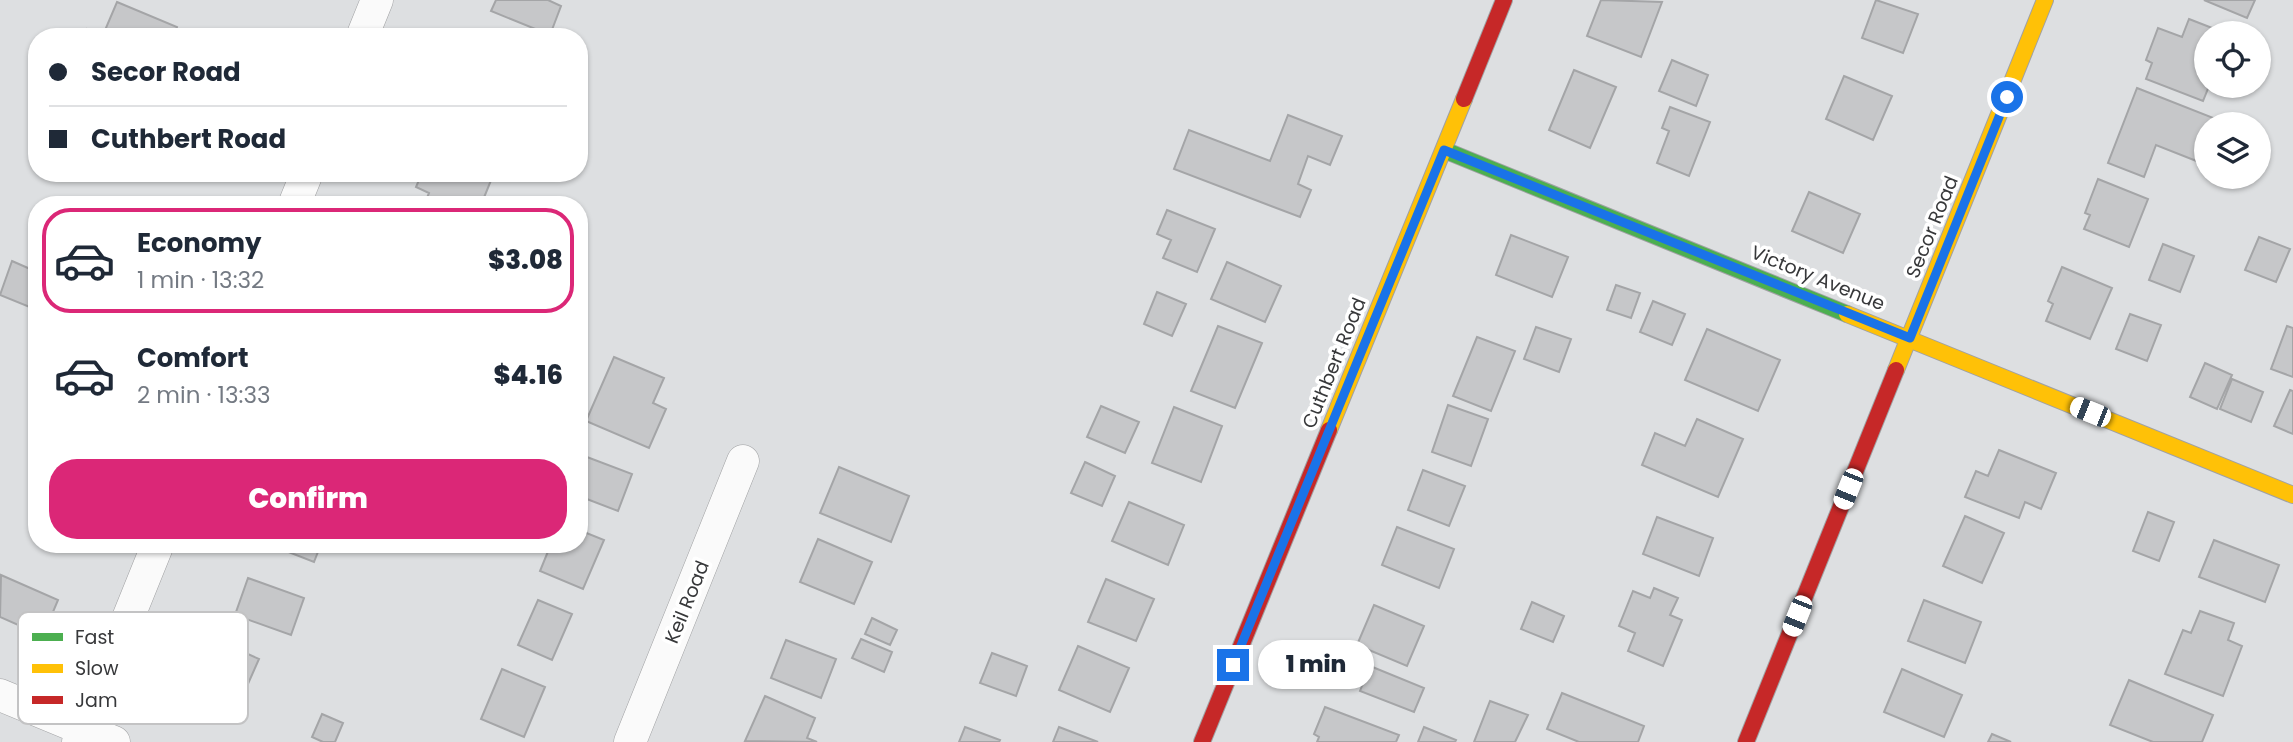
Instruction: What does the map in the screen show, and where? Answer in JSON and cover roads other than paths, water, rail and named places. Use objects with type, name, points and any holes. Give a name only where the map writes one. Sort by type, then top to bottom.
[{"type":"street","points":[[366,28],[377,0]]},
{"type":"street","name":"Cuthbert Road","points":[[1202,742],[1504,0]]},
{"type":"street","name":"Secor Road","points":[[1746,742],[2045,0]]},
{"type":"street","name":"Victory Avenue","points":[[1444,150],[2293,495]]},
{"type":"street","name":"Keil Road","points":[[630,742],[743,461]]},
{"type":"street","points":[[131,612],[154,553]]},
{"type":"street","points":[[0,695],[18,704]]},
{"type":"street","points":[[57,724],[81,736],[114,742]]}]
